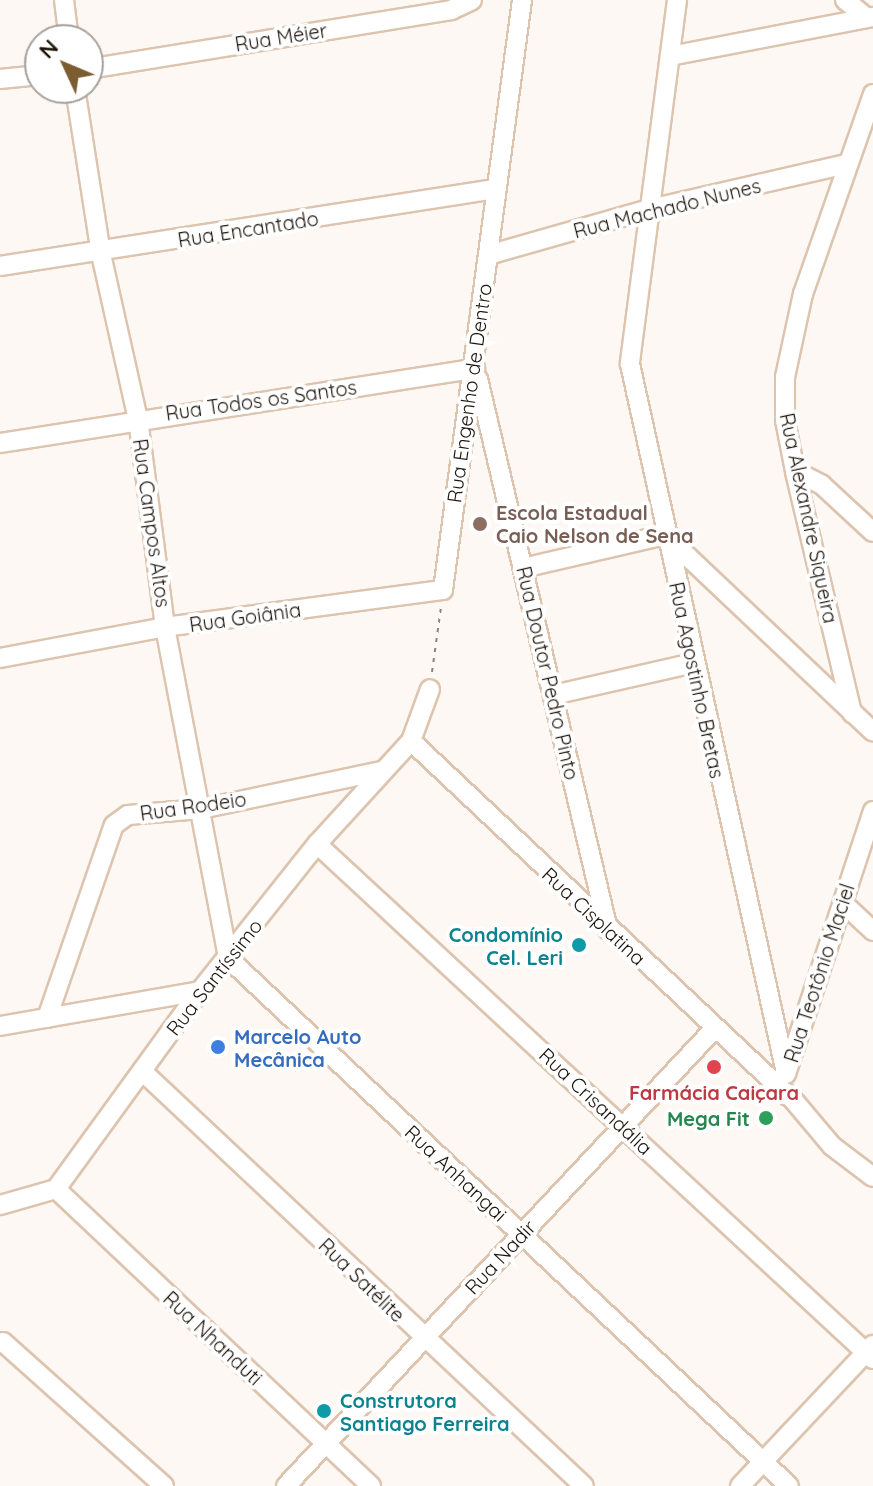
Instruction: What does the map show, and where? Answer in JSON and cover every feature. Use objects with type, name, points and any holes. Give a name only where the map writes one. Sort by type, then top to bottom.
[{"type":"street","points":[[64,0],[67,24]]},
{"type":"street","name":"Rua Méier","points":[[104,66],[451,10],[472,0]]},
{"type":"street","name":"Rua Engenho de Dentro","points":[[443,590],[522,0]]},
{"type":"street","name":"Rua Agostinho Bretas","points":[[677,0],[630,364],[783,1081]]},
{"type":"street","points":[[845,0],[870,18]]},
{"type":"street","points":[[670,56],[870,18]]},
{"type":"street","points":[[0,79],[24,77]]},
{"type":"street","name":"Rua Alexandre Siqueira","points":[[852,713],[795,471],[785,420],[785,377],[803,294],[873,94]]},
{"type":"street","name":"Rua Campos Altos","points":[[78,104],[101,254],[138,419],[165,627],[228,958]]},
{"type":"street","name":"Rua Machado Nunes","points":[[488,255],[650,209],[847,164]]},
{"type":"street","name":"Rua Encantado","points":[[0,266],[101,254],[495,189]]},
{"type":"street","name":"Rua Todos os Santos","points":[[0,443],[138,419],[475,369]]},
{"type":"street","name":"Rua Doutor Pedro Pinto","points":[[475,369],[608,930]]},
{"type":"street","points":[[795,471],[822,485],[873,532]]},
{"type":"street","points":[[523,568],[665,535],[873,732]]},
{"type":"street","name":"Rua Goiânia","points":[[0,658],[165,627],[443,590]]},
{"type":"street","points":[[553,695],[694,663]]},
{"type":"street","points":[[381,771],[411,741],[430,689]]},
{"type":"street","name":"Rua Cisplatina","points":[[411,741],[715,1028],[783,1081],[832,1146],[873,1177]]},
{"type":"street","name":"Rua Rodeio","points":[[47,1018],[114,825],[128,815],[201,809],[381,771]]},
{"type":"street","name":"Rua Santíssimo","points":[[56,1189],[200,991],[317,844],[381,771]]},
{"type":"street","name":"Rua Teotônio Maciel","points":[[783,1081],[873,811]]},
{"type":"street","name":"Rua Crisandália","points":[[317,844],[871,1352]]},
{"type":"street","points":[[843,903],[873,931]]},
{"type":"street","name":"Rua Anhangai","points":[[228,958],[789,1486]]},
{"type":"street","points":[[0,1026],[200,991]]},
{"type":"street","name":"Rua Nadir","points":[[286,1486],[715,1028]]},
{"type":"street","name":"Rua Satélite","points":[[142,1071],[584,1486]]},
{"type":"street","points":[[0,1205],[56,1189]]},
{"type":"street","name":"Rua Nhanduti","points":[[56,1189],[371,1486]]},
{"type":"street","points":[[1,1337],[164,1486]]},
{"type":"street","points":[[740,1486],[871,1352]]},
{"type":"path","points":[[430,689],[443,590]]},
{"type":"place","name":"Escola Estadual Caio Nelson de Sena","points":[[480,524]]},
{"type":"place","name":"Condomínio Cel. Leri","points":[[579,945]]},
{"type":"place","name":"Marcelo Auto Mecânica","points":[[218,1047]]},
{"type":"place","name":"Farmácia Caiçara","points":[[714,1067]]},
{"type":"place","name":"Mega Fit","points":[[766,1118]]},
{"type":"place","name":"Construtora Santiago Ferreira","points":[[324,1411]]}]
